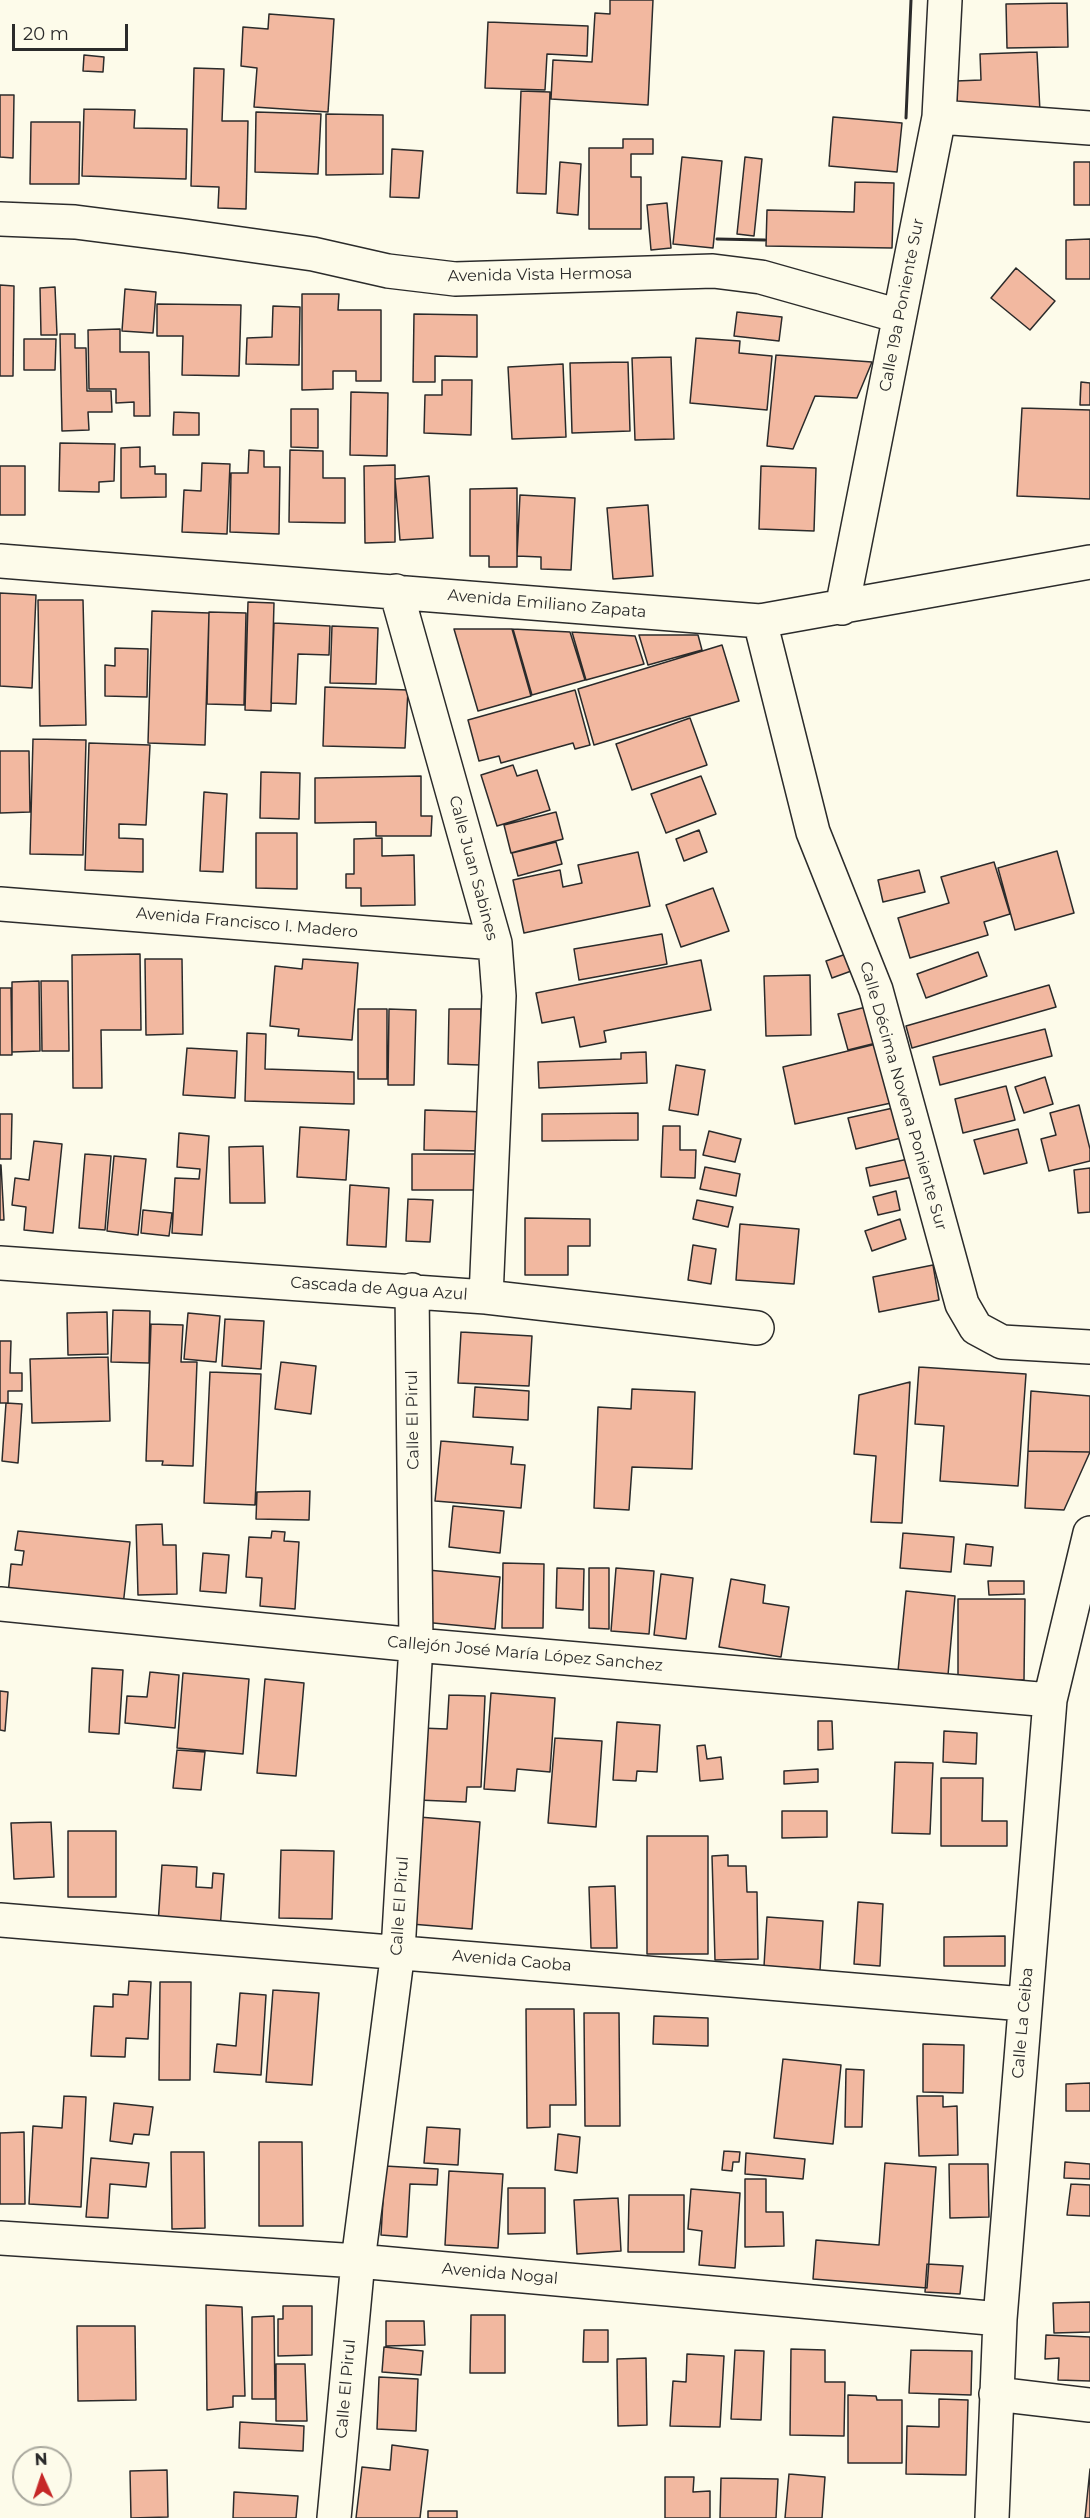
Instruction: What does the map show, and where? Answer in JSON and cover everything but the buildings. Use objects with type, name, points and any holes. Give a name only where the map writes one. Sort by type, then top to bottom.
[{"type":"street","name":"Calle 19a Poniente Sur","points":[[842,608],[939,117],[945,0]]},
{"type":"street","points":[[939,117],[1090,128]]},
{"type":"street","name":"Avenida Vista Hermosa","points":[[0,219],[75,222],[185,236],[313,254],[387,271],[455,279],[713,271],[761,277],[899,316]]},
{"type":"street","name":"Avenida Emiliano Zapata","points":[[0,561],[760,621],[1090,562]]},
{"type":"street","name":"Calle Juan Sabines","points":[[396,591],[495,943],[499,996],[486,1297]]},
{"type":"street","name":"Calle Décima Novena Poniente Sur","points":[[760,621],[813,832],[876,990],[962,1304],[976,1328],[1002,1342],[1090,1347]]},
{"type":"street","name":"Avenida Francisco I. Madero","points":[[0,904],[495,943]]},
{"type":"street","name":"Cascada de Agua Azul","points":[[0,1263],[412,1290],[757,1328]]},
{"type":"street","name":"Calle El Pirul","points":[[334,2518],[358,2261],[398,1952],[416,1645],[412,1290]]},
{"type":"street","name":"Calle La Ceiba","points":[[992,2518],[1000,2319],[1050,1700],[1090,1533]]},
{"type":"street","name":"Callejón José María López Sanchez","points":[[0,1604],[416,1645],[1050,1700]]},
{"type":"street","name":"Avenida Caoba","points":[[0,1920],[1024,2004]]},
{"type":"street","name":"Avenida Nogal","points":[[0,2238],[358,2261],[1000,2319]]},
{"type":"street","points":[[996,2394],[1090,2405]]},
{"type":"wall","points":[[906,118],[911,0]]},
{"type":"wall","points":[[717,239],[765,240]]}]
